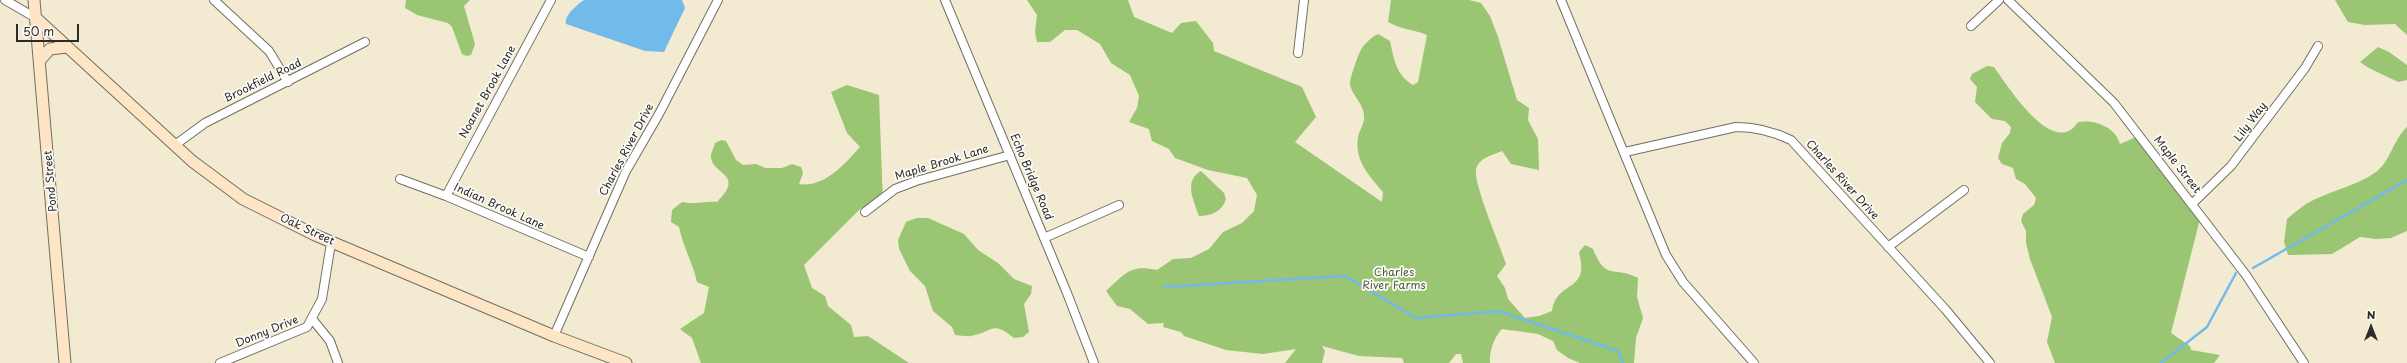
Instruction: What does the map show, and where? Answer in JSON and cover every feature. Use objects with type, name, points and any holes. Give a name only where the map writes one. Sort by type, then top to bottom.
[{"type":"main road","name":"Pond Street","points":[[34,0],[65,363]]},
{"type":"main road","name":"Oak Street","points":[[36,18],[192,161],[243,199],[331,242],[554,336],[626,363]]},
{"type":"main road","points":[[40,60],[50,49],[67,47]]},
{"type":"street","points":[[5,0],[36,18]]},
{"type":"street","points":[[214,0],[270,51],[288,82]]},
{"type":"street","name":"Noanet Brook Lane","points":[[446,196],[551,0]]},
{"type":"street","name":"Charles River Drive","points":[[554,336],[626,171],[659,114],[718,0]]},
{"type":"street","name":"Echo Bridge Road","points":[[945,0],[1010,155],[1094,363]]},
{"type":"street","points":[[1298,53],[1304,0]]},
{"type":"street","points":[[1562,0],[1666,255],[1673,268],[1754,363]]},
{"type":"street","points":[[1971,26],[1999,0]]},
{"type":"street","name":"Maple Street","points":[[2008,0],[2114,103],[2246,275],[2304,363]]},
{"type":"street","name":"Brookfield Road","points":[[175,145],[206,123],[365,42]]},
{"type":"street","name":"Lily Way","points":[[2192,203],[2231,166],[2305,68],[2318,46]]},
{"type":"street","name":"Charles River Drive","points":[[1625,152],[1736,127],[1752,127],[1774,131],[1790,140],[1888,247],[1990,363]]},
{"type":"street","name":"Maple Brook Lane","points":[[865,212],[895,189],[916,180],[1010,155]]},
{"type":"street","name":"Indian Brook Lane","points":[[400,179],[446,196],[589,257]]},
{"type":"street","points":[[1888,247],[1964,190]]},
{"type":"street","points":[[1044,238],[1119,205]]},
{"type":"street","name":"Donny Drive","points":[[220,363],[298,333],[307,327],[322,299],[331,242]]},
{"type":"street","points":[[312,320],[330,341],[338,363]]},
{"type":"green space","points":[[406,0],[470,0],[464,6],[475,44],[471,55],[467,56],[462,54],[452,27],[448,23],[417,15],[405,8]]},
{"type":"green space","name":"Charles River Farms","points":[[1027,0],[1128,0],[1134,17],[1172,33],[1181,23],[1196,21],[1213,43],[1214,51],[1302,87],[1316,117],[1295,142],[1382,202],[1383,192],[1364,168],[1358,154],[1358,138],[1364,122],[1364,115],[1362,107],[1353,93],[1350,82],[1361,51],[1371,38],[1378,34],[1390,41],[1399,71],[1407,81],[1413,85],[1418,82],[1427,35],[1388,22],[1391,0],[1469,0],[1481,3],[1490,16],[1498,37],[1517,100],[1529,108],[1528,120],[1538,139],[1539,170],[1511,164],[1502,151],[1483,160],[1477,166],[1476,178],[1479,189],[1506,264],[1497,276],[1505,288],[1508,299],[1525,318],[1539,316],[1552,311],[1558,296],[1576,282],[1581,271],[1579,252],[1585,245],[1593,249],[1602,266],[1611,271],[1630,274],[1638,278],[1637,297],[1643,318],[1636,338],[1634,363],[1580,363],[1568,358],[1557,350],[1553,341],[1538,334],[1502,329],[1493,345],[1490,354],[1490,363],[1463,363],[1461,354],[1456,354],[1449,363],[1404,363],[1402,358],[1359,356],[1322,346],[1325,351],[1322,363],[1285,363],[1296,349],[1263,354],[1226,350],[1184,336],[1181,332],[1163,327],[1164,323],[1148,324],[1130,309],[1117,306],[1106,291],[1123,275],[1140,268],[1157,270],[1173,259],[1191,258],[1209,249],[1223,232],[1242,223],[1254,211],[1257,195],[1247,178],[1208,170],[1175,158],[1169,149],[1152,141],[1149,129],[1129,122],[1137,108],[1139,96],[1130,75],[1111,63],[1100,44],[1077,30],[1065,30],[1050,42],[1037,42],[1035,32],[1037,15]]},
{"type":"green space","points":[[2335,0],[2407,0],[2407,35],[2395,24],[2365,25],[2348,22]]},
{"type":"green space","points":[[2378,47],[2389,52],[2407,65],[2407,80],[2398,82],[2360,62]]},
{"type":"green space","points":[[1987,66],[1994,67],[2020,102],[2032,116],[2044,126],[2057,132],[2068,131],[2078,122],[2084,121],[2097,123],[2109,129],[2118,138],[2120,144],[2136,137],[2200,219],[2171,333],[2190,346],[2191,350],[2220,355],[2214,363],[2055,363],[2047,342],[2052,317],[2030,259],[2026,243],[2026,231],[2021,221],[2023,214],[2034,205],[2036,198],[2025,184],[2016,179],[2013,168],[2002,164],[1998,158],[2002,143],[2010,133],[2011,127],[2005,121],[1992,119],[1975,102],[1977,87],[1970,79],[1972,74]]},
{"type":"green space","points":[[847,85],[879,95],[883,204],[861,208],[804,265],[812,288],[825,296],[828,306],[851,325],[854,337],[868,336],[909,363],[701,363],[692,338],[680,329],[704,313],[709,287],[697,282],[679,227],[671,222],[672,210],[682,202],[717,202],[725,192],[729,185],[728,180],[712,162],[711,155],[715,143],[721,140],[726,141],[736,160],[743,165],[756,164],[765,168],[782,168],[792,164],[801,167],[803,173],[799,184],[808,184],[825,179],[848,161],[860,147],[847,133],[831,92]]},
{"type":"green space","points":[[2407,127],[2407,231],[2391,238],[2376,239],[2360,237],[2332,254],[2288,255],[2284,242],[2287,219],[2306,204],[2359,182],[2376,172],[2385,163],[2398,138]]},
{"type":"green space","points":[[1201,171],[1224,193],[1226,199],[1222,207],[1216,212],[1199,216],[1191,192],[1191,186],[1192,180]]},
{"type":"green space","points":[[917,218],[928,218],[964,234],[978,250],[998,263],[1014,279],[1032,286],[1031,294],[1024,304],[1029,332],[1023,337],[1014,338],[996,328],[971,336],[955,335],[952,327],[933,311],[925,286],[910,271],[899,249],[898,240],[906,222]]},
{"type":"water","points":[[584,0],[682,0],[685,8],[664,52],[645,51],[566,24],[569,14]]},
{"type":"waterway","points":[[2253,268],[2407,180]]},
{"type":"waterway","points":[[2161,363],[2207,327],[2236,273]]},
{"type":"waterway","points":[[1164,287],[1345,276],[1416,318],[1498,311],[1618,351],[1623,363]]}]
